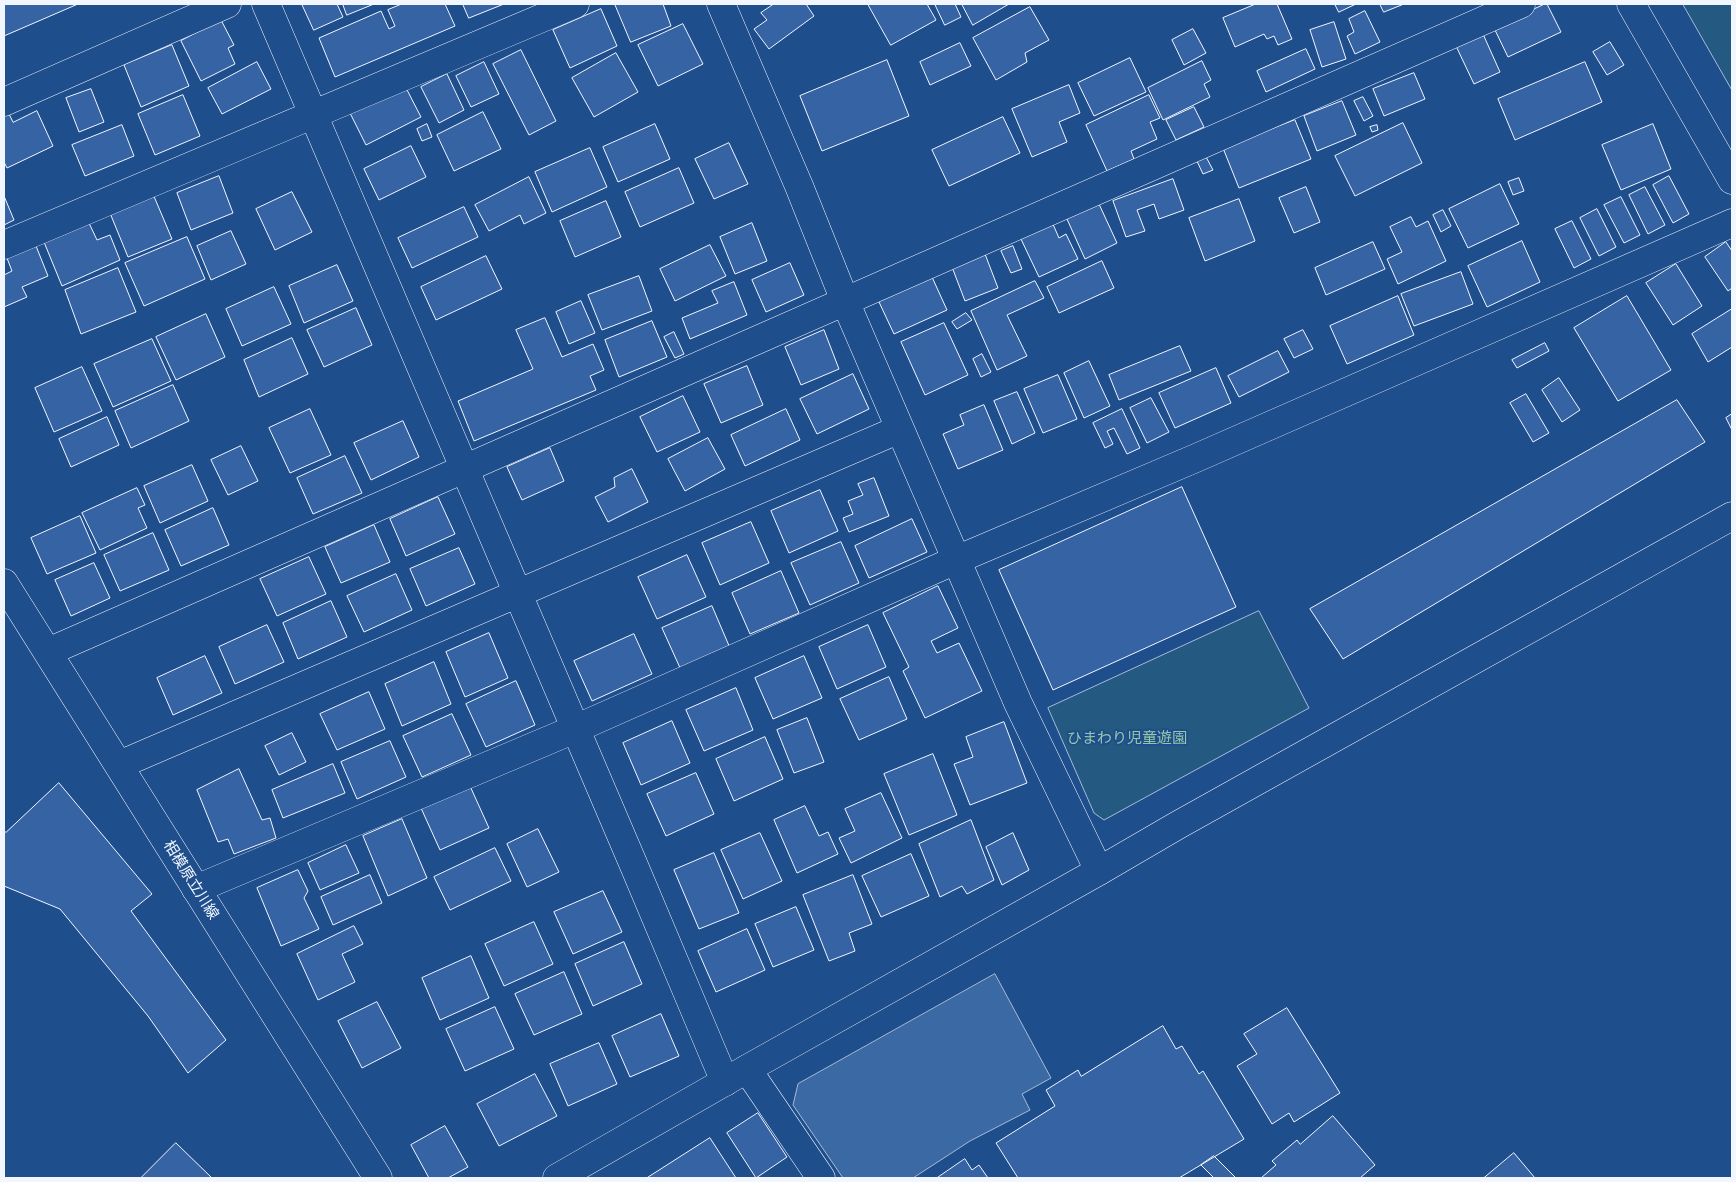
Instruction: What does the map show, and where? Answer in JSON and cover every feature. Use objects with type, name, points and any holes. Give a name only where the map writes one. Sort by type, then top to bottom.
[{"type":"street","points":[[4,102],[227,4]]},
{"type":"street","points":[[266,4],[576,729],[736,1075],[821,1178]]},
{"type":"street","points":[[4,245],[574,4]]},
{"type":"street","points":[[721,4],[795,177],[845,301],[1018,703],[1099,871]]},
{"type":"street","points":[[48,652],[1521,4]]},
{"type":"street","points":[[1631,4],[1732,180]]},
{"type":"street","points":[[196,889],[576,729],[956,560],[1196,458],[1732,222]]},
{"type":"street","points":[[119,765],[900,430]]},
{"type":"street","points":[[557,1178],[1178,825],[1732,516]]},
{"type":"street","name":"相模原立川線","points":[[4,583],[378,1178]]},
{"type":"green space","points":[[1683,4],[1732,4],[1732,90]]},
{"type":"green space","name":"ひまわり児童遊園","points":[[1259,611],[1309,708],[1104,820],[1094,813],[1048,708]]},
{"type":"shaded area","points":[[995,974],[1051,1078],[1022,1094],[1030,1110],[970,1141],[913,1178],[843,1178],[793,1105],[798,1084]]},
{"type":"building","points":[[4,4],[78,4],[4,36]]},
{"type":"building","points":[[302,4],[337,4],[343,17],[314,30]]},
{"type":"building","points":[[343,4],[374,4],[347,15]]},
{"type":"building","points":[[402,4],[445,4],[455,26],[335,77],[319,38],[381,11],[389,29],[395,26],[388,10]]},
{"type":"building","points":[[463,4],[504,4],[469,18]]},
{"type":"building","points":[[615,4],[663,4],[671,26],[631,42]]},
{"type":"building","points":[[774,4],[806,4],[814,16],[769,49],[754,29],[767,20],[761,13]]},
{"type":"building","points":[[868,4],[927,4],[936,20],[891,45]]},
{"type":"building","points":[[935,4],[955,4],[961,17],[945,25]]},
{"type":"building","points":[[962,4],[1009,4],[973,25]]},
{"type":"building","points":[[1256,4],[1277,4],[1292,39],[1278,45],[1274,36],[1267,39],[1264,34],[1235,47],[1223,18]]},
{"type":"building","points":[[1335,4],[1356,4],[1339,12]]},
{"type":"building","points":[[1380,4],[1404,4],[1384,12]]},
{"type":"building","points":[[1547,4],[1561,32],[1508,57],[1494,28]]},
{"type":"building","points":[[1030,7],[1049,40],[1025,53],[1027,62],[996,80],[973,38]]},
{"type":"building","points":[[601,9],[617,46],[570,68],[553,30]]},
{"type":"building","points":[[1365,11],[1380,42],[1355,54],[1347,36],[1354,32],[1349,19]]},
{"type":"building","points":[[221,20],[234,45],[228,48],[235,64],[201,81],[181,41]]},
{"type":"building","points":[[1334,22],[1346,59],[1322,67],[1310,30]]},
{"type":"building","points":[[683,24],[703,64],[658,86],[638,45]]},
{"type":"building","points":[[1193,29],[1206,53],[1184,65],[1172,40]]},
{"type":"building","points":[[1483,34],[1500,72],[1474,84],[1456,46]]},
{"type":"building","points":[[1610,42],[1624,65],[1607,75],[1593,52]]},
{"type":"building","points":[[960,43],[971,66],[930,85],[920,62]]},
{"type":"building","points":[[172,45],[189,86],[141,107],[124,65]]},
{"type":"building","points":[[1306,49],[1315,69],[1266,92],[1257,71]]},
{"type":"building","points":[[521,50],[556,121],[529,135],[493,64]]},
{"type":"building","points":[[616,53],[638,92],[594,117],[572,78]]},
{"type":"building","points":[[1130,58],[1146,92],[1094,116],[1078,83]]},
{"type":"building","points":[[887,60],[909,116],[822,151],[800,96]]},
{"type":"building","points":[[1202,61],[1211,80],[1204,84],[1210,97],[1163,120],[1148,88]]},
{"type":"building","points":[[257,62],[271,89],[222,114],[208,88]]},
{"type":"building","points":[[484,62],[499,94],[471,107],[456,76]]},
{"type":"building","points":[[1585,62],[1602,102],[1515,140],[1498,99]]},
{"type":"building","points":[[1414,73],[1425,99],[1384,116],[1373,89]]},
{"type":"building","points":[[447,74],[464,110],[439,123],[421,87]]},
{"type":"building","points":[[1069,85],[1080,113],[1059,122],[1067,142],[1032,157],[1012,109]]},
{"type":"building","points":[[405,86],[421,117],[366,145],[350,113]]},
{"type":"building","points":[[91,89],[104,122],[79,132],[66,98]]},
{"type":"building","points":[[183,95],[200,136],[155,155],[138,114]]},
{"type":"building","points":[[1149,95],[1160,118],[1150,122],[1157,139],[1131,151],[1134,159],[1107,171],[1086,125]]},
{"type":"building","points":[[1363,97],[1373,116],[1364,121],[1354,101]]},
{"type":"building","points":[[1342,101],[1356,135],[1317,151],[1304,116]]},
{"type":"building","points":[[1194,107],[1204,127],[1176,140],[1166,120]]},
{"type":"building","points":[[37,111],[53,146],[7,168],[4,162],[4,114],[8,112],[13,122]]},
{"type":"building","points":[[483,112],[501,149],[454,171],[437,135]]},
{"type":"building","points":[[1003,117],[1020,153],[949,186],[932,150]]},
{"type":"building","points":[[1295,120],[1311,159],[1239,188],[1223,148]]},
{"type":"building","points":[[1403,123],[1422,163],[1355,196],[1335,156]]},
{"type":"building","points":[[427,124],[432,137],[422,141],[417,129]]},
{"type":"building","points":[[655,124],[670,159],[618,182],[603,147]]},
{"type":"building","points":[[1653,124],[1671,169],[1621,190],[1602,145]]},
{"type":"building","points":[[122,125],[134,156],[85,176],[72,145]]},
{"type":"building","points":[[1377,125],[1378,130],[1372,132],[1370,127]]},
{"type":"building","points":[[729,143],[748,184],[714,199],[695,159]]},
{"type":"building","points":[[411,146],[426,177],[379,200],[364,169]]},
{"type":"building","points":[[590,148],[607,187],[552,212],[535,172]]},
{"type":"building","points":[[1205,155],[1213,170],[1203,174],[1196,159]]},
{"type":"building","points":[[679,168],[694,203],[640,227],[625,192]]},
{"type":"building","points":[[219,176],[233,213],[191,230],[177,193]]},
{"type":"building","points":[[1669,176],[1689,214],[1673,223],[1653,185]]},
{"type":"building","points":[[529,177],[546,213],[524,224],[520,215],[489,231],[475,205]]},
{"type":"building","points":[[1519,178],[1524,191],[1513,195],[1508,182]]},
{"type":"building","points":[[1173,179],[1184,210],[1159,219],[1154,204],[1137,210],[1145,231],[1126,237],[1113,201]]},
{"type":"building","points":[[1500,184],[1519,224],[1468,248],[1449,209]]},
{"type":"building","points":[[1306,187],[1320,222],[1294,233],[1279,198]]},
{"type":"building","points":[[1645,187],[1665,225],[1648,234],[1629,195]]},
{"type":"building","points":[[292,192],[312,232],[275,250],[256,209]]},
{"type":"building","points":[[153,194],[172,239],[128,257],[110,213]]},
{"type":"building","points":[[4,196],[14,220],[4,225]]},
{"type":"building","points":[[1621,197],[1640,235],[1624,243],[1604,205]]},
{"type":"building","points":[[1239,199],[1255,241],[1205,261],[1189,218]]},
{"type":"building","points":[[606,201],[621,237],[575,257],[560,221]]},
{"type":"building","points":[[1099,204],[1117,243],[1085,259],[1067,219]]},
{"type":"building","points":[[464,207],[478,237],[412,268],[398,238]]},
{"type":"building","points":[[1597,209],[1616,247],[1599,256],[1580,218]]},
{"type":"building","points":[[1443,210],[1451,226],[1441,232],[1433,215]]},
{"type":"building","points":[[1411,217],[1416,227],[1428,221],[1446,261],[1398,284],[1387,259],[1402,252],[1390,227]]},
{"type":"building","points":[[1572,221],[1591,259],[1574,268],[1555,229]]},
{"type":"building","points":[[1052,222],[1059,238],[1066,234],[1078,259],[1039,277],[1020,237]]},
{"type":"building","points":[[89,223],[97,240],[110,235],[120,260],[62,286],[44,242]]},
{"type":"building","points":[[752,223],[767,261],[735,274],[720,237]]},
{"type":"building","points":[[231,231],[246,264],[211,280],[197,246]]},
{"type":"building","points":[[187,237],[205,279],[144,306],[125,263]]},
{"type":"building","points":[[1522,241],[1540,282],[1487,307],[1468,266]]},
{"type":"building","points":[[1373,242],[1385,269],[1326,295],[1315,268]]},
{"type":"building","points":[[1726,242],[1732,251],[1732,288],[1728,291],[1705,257]]},
{"type":"building","points":[[710,245],[726,276],[675,301],[660,269]]},
{"type":"building","points":[[36,246],[48,276],[22,287],[27,297],[4,307],[4,275],[12,271],[7,258]]},
{"type":"building","points":[[1013,246],[1022,269],[1011,273],[1001,251]]},
{"type":"building","points":[[985,254],[998,288],[965,301],[952,267]]},
{"type":"building","points":[[486,256],[502,289],[436,320],[421,287]]},
{"type":"building","points":[[1102,261],[1114,288],[1059,313],[1047,287]]},
{"type":"building","points":[[790,263],[804,295],[766,312],[752,280]]},
{"type":"building","points":[[1676,264],[1702,306],[1673,325],[1646,283]]},
{"type":"building","points":[[337,265],[353,301],[304,323],[289,286]]},
{"type":"building","points":[[118,268],[136,312],[81,334],[65,290]]},
{"type":"building","points":[[1461,272],[1473,304],[1414,326],[1401,294]]},
{"type":"building","points":[[639,276],[652,311],[602,330],[588,295]]},
{"type":"building","points":[[932,277],[947,310],[894,334],[879,302]]},
{"type":"building","points":[[1035,281],[1044,298],[1007,315],[1027,356],[997,370],[971,311]]},
{"type":"building","points":[[734,282],[747,315],[690,339],[682,318],[718,303],[712,291]]},
{"type":"building","points":[[274,287],[291,324],[242,346],[226,309]]},
{"type":"building","points":[[1398,296],[1414,335],[1347,364],[1330,326]]},
{"type":"building","points":[[1627,296],[1671,370],[1618,401],[1574,328]]},
{"type":"building","points":[[581,301],[595,333],[569,344],[556,312]]},
{"type":"building","points":[[356,308],[372,345],[324,367],[307,330]]},
{"type":"building","points":[[1732,309],[1732,347],[1708,362],[1692,334]]},
{"type":"building","points":[[966,313],[972,320],[957,329],[952,322]]},
{"type":"building","points":[[206,314],[225,357],[176,380],[156,337]]},
{"type":"building","points":[[545,318],[562,357],[593,344],[604,370],[590,376],[596,390],[474,441],[458,401],[533,369],[516,330]]},
{"type":"building","points":[[652,321],[667,357],[619,377],[605,340]]},
{"type":"building","points":[[944,323],[968,375],[925,395],[901,342]]},
{"type":"building","points":[[824,330],[839,369],[801,385],[785,347]]},
{"type":"building","points":[[1303,330],[1313,349],[1294,358],[1284,339]]},
{"type":"building","points":[[674,332],[684,354],[675,358],[664,337]]},
{"type":"building","points":[[292,338],[308,374],[259,397],[244,360]]},
{"type":"building","points":[[152,339],[171,381],[113,407],[94,364]]},
{"type":"building","points":[[1545,343],[1549,351],[1517,368],[1512,360]]},
{"type":"building","points":[[1180,346],[1191,371],[1119,400],[1109,375]]},
{"type":"building","points":[[1278,351],[1289,372],[1239,397],[1228,376]]},
{"type":"building","points":[[982,354],[991,372],[981,377],[973,359]]},
{"type":"building","points":[[1089,361],[1110,406],[1084,418],[1064,373]]},
{"type":"building","points":[[747,366],[763,405],[721,423],[704,384]]},
{"type":"building","points":[[82,367],[102,411],[54,432],[35,388]]},
{"type":"building","points":[[1216,368],[1231,403],[1175,428],[1159,393]]},
{"type":"building","points":[[853,374],[869,409],[817,434],[800,399]]},
{"type":"building","points":[[1058,375],[1077,419],[1043,433],[1024,389]]},
{"type":"building","points":[[1559,378],[1580,410],[1562,422],[1542,390]]},
{"type":"building","points":[[173,385],[189,421],[131,448],[115,411]]},
{"type":"building","points":[[1017,392],[1035,433],[1012,444],[994,401]]},
{"type":"building","points":[[1526,394],[1549,433],[1533,442],[1510,403]]},
{"type":"building","points":[[683,396],[700,432],[657,452],[640,417]]},
{"type":"building","points":[[1151,398],[1169,432],[1147,443],[1130,408]]},
{"type":"building","points":[[1677,400],[1705,442],[1343,659],[1310,609]]},
{"type":"building","points":[[984,405],[1003,450],[958,469],[943,434],[964,425],[960,415]]},
{"type":"building","points":[[310,409],[331,455],[290,473],[269,428]]},
{"type":"building","points":[[786,409],[800,440],[745,466],[731,435]]},
{"type":"building","points":[[1122,409],[1140,448],[1127,454],[1114,428],[1107,431],[1113,444],[1105,448],[1093,423]]},
{"type":"building","points":[[1732,414],[1732,430],[1726,418]]},
{"type":"building","points":[[107,417],[119,445],[71,467],[59,439]]},
{"type":"building","points":[[403,421],[419,457],[371,480],[354,443]]},
{"type":"building","points":[[708,438],[725,469],[685,491],[668,459]]},
{"type":"building","points":[[241,446],[258,481],[228,495],[211,460]]},
{"type":"building","points":[[550,448],[564,481],[522,500],[507,467]]},
{"type":"building","points":[[345,456],[362,493],[313,514],[297,478]]},
{"type":"building","points":[[192,465],[208,501],[160,523],[144,486]]},
{"type":"building","points":[[632,469],[648,502],[608,522],[595,497],[615,487],[614,478]]},
{"type":"building","points":[[874,478],[889,516],[849,532],[843,518],[853,514],[848,501],[863,495],[858,484]]},
{"type":"building","points":[[1182,487],[1236,607],[1053,690],[999,570]]},
{"type":"building","points":[[137,488],[145,505],[138,508],[147,528],[100,550],[82,513]]},
{"type":"building","points":[[820,490],[838,531],[789,553],[771,511]]},
{"type":"building","points":[[438,497],[455,534],[406,556],[390,519]]},
{"type":"building","points":[[213,508],[229,545],[181,566],[165,530]]},
{"type":"building","points":[[80,516],[96,553],[47,574],[31,538]]},
{"type":"building","points":[[912,519],[927,552],[869,578],[855,546]]},
{"type":"building","points":[[751,522],[769,563],[720,585],[702,543]]},
{"type":"building","points":[[374,525],[390,562],[341,583],[325,547]]},
{"type":"building","points":[[153,533],[169,570],[120,591],[104,555]]},
{"type":"building","points":[[841,542],[859,583],[810,605],[791,563]]},
{"type":"building","points":[[459,548],[475,584],[426,606],[410,569]]},
{"type":"building","points":[[687,555],[706,597],[657,619],[638,577]]},
{"type":"building","points":[[309,557],[326,594],[277,616],[260,579]]},
{"type":"building","points":[[94,563],[110,598],[71,616],[55,580]]},
{"type":"building","points":[[781,571],[799,613],[750,634],[732,593]]},
{"type":"building","points":[[396,574],[412,610],[364,632],[347,596]]},
{"type":"building","points":[[938,586],[958,628],[931,641],[937,653],[959,643],[982,691],[925,718],[903,671],[909,667],[883,613]]},
{"type":"building","points":[[331,601],[347,637],[298,659],[283,623]]},
{"type":"building","points":[[712,606],[730,648],[681,670],[662,628]]},
{"type":"building","points":[[267,625],[284,662],[235,684],[219,647]]},
{"type":"building","points":[[868,625],[886,667],[837,689],[819,647]]},
{"type":"building","points":[[489,633],[508,678],[465,697],[446,652]]},
{"type":"building","points":[[634,634],[652,674],[592,701],[574,661]]},
{"type":"building","points":[[205,656],[222,693],[173,715],[157,678]]},
{"type":"building","points":[[804,656],[822,698],[773,719],[755,678]]},
{"type":"building","points":[[434,662],[451,704],[402,726],[385,684]]},
{"type":"building","points":[[889,677],[907,719],[859,740],[840,699]]},
{"type":"building","points":[[516,681],[535,725],[486,747],[466,704]]},
{"type":"building","points":[[736,688],[753,730],[704,751],[686,710]]},
{"type":"building","points":[[369,692],[385,729],[337,750],[320,714]]},
{"type":"building","points":[[452,714],[471,755],[422,777],[403,736]]},
{"type":"building","points":[[807,718],[824,762],[794,773],[777,730]]},
{"type":"building","points":[[672,721],[690,763],[641,785],[623,743]]},
{"type":"building","points":[[1004,722],[1027,783],[970,805],[954,764],[973,757],[966,737]]},
{"type":"building","points":[[292,733],[306,762],[279,775],[265,746]]},
{"type":"building","points":[[765,737],[783,779],[734,801],[716,759]]},
{"type":"building","points":[[390,741],[406,777],[357,799],[341,762]]},
{"type":"building","points":[[933,754],[957,815],[909,835],[884,774]]},
{"type":"building","points":[[333,764],[345,793],[283,818],[272,790]]},
{"type":"building","points":[[239,769],[262,820],[270,818],[276,838],[234,854],[228,839],[218,842],[197,790]]},
{"type":"building","points":[[696,773],[714,814],[666,836],[647,794]]},
{"type":"building","points":[[59,783],[152,894],[131,911],[226,1040],[188,1073],[148,1016],[60,909],[4,886],[4,832]]},
{"type":"building","points":[[470,786],[489,828],[440,850],[421,808]]},
{"type":"building","points":[[881,793],[902,838],[851,863],[839,838],[855,831],[845,809]]},
{"type":"building","points":[[805,806],[819,836],[828,832],[838,854],[797,873],[774,820]]},
{"type":"building","points":[[402,819],[427,878],[388,896],[363,836]]},
{"type":"building","points":[[971,820],[994,880],[967,894],[962,886],[940,897],[919,844]]},
{"type":"building","points":[[538,829],[559,872],[527,887],[507,844]]},
{"type":"building","points":[[760,833],[782,881],[743,899],[721,850]]},
{"type":"building","points":[[1013,833],[1029,870],[1002,885],[986,847]]},
{"type":"building","points":[[346,845],[359,873],[320,890],[308,863]]},
{"type":"building","points":[[495,848],[511,881],[450,910],[434,877]]},
{"type":"building","points":[[714,853],[739,913],[699,929],[674,870]]},
{"type":"building","points":[[911,854],[929,896],[881,917],[862,876]]},
{"type":"building","points":[[298,870],[308,891],[304,898],[319,929],[281,946],[257,888]]},
{"type":"building","points":[[370,875],[382,903],[333,925],[321,897]]},
{"type":"building","points":[[853,875],[872,924],[849,933],[855,951],[829,961],[803,895]]},
{"type":"building","points":[[603,891],[622,932],[573,954],[554,912]]},
{"type":"building","points":[[796,907],[814,950],[773,967],[755,924]]},
{"type":"building","points":[[534,922],[553,964],[504,986],[485,944]]},
{"type":"building","points":[[354,926],[363,944],[342,954],[355,982],[318,1000],[297,954]]},
{"type":"building","points":[[747,929],[765,970],[716,992],[698,951]]},
{"type":"building","points":[[624,942],[642,984],[593,1006],[575,964]]},
{"type":"building","points":[[471,956],[489,998],[440,1020],[422,978]]},
{"type":"building","points":[[564,972],[582,1014],[534,1035],[515,994]]},
{"type":"building","points":[[377,1002],[401,1048],[362,1068],[338,1021]]},
{"type":"building","points":[[495,1007],[514,1049],[465,1071],[446,1029]]},
{"type":"building","points":[[1287,1008],[1340,1093],[1294,1122],[1289,1113],[1272,1124],[1237,1066],[1257,1054],[1244,1034]]},
{"type":"building","points":[[661,1014],[679,1056],[630,1077],[612,1036]]},
{"type":"building","points":[[1163,1026],[1176,1049],[1182,1046],[1199,1074],[1203,1071],[1244,1139],[1179,1178],[1018,1178],[996,1143],[1055,1106],[1046,1090],[1078,1070],[1081,1076]]},
{"type":"building","points":[[599,1043],[617,1084],[568,1106],[550,1064]]},
{"type":"building","points":[[535,1074],[557,1116],[499,1146],[477,1104]]},
{"type":"building","points":[[758,1113],[787,1157],[756,1178],[727,1133]]},
{"type":"building","points":[[1333,1116],[1375,1165],[1360,1178],[1261,1178],[1276,1165],[1272,1161],[1297,1140],[1300,1144]]},
{"type":"building","points":[[445,1126],[468,1167],[448,1178],[429,1178],[411,1145]]},
{"type":"building","points":[[710,1138],[736,1178],[647,1178]]},
{"type":"building","points":[[176,1143],[212,1178],[141,1178]]},
{"type":"building","points":[[1514,1153],[1535,1178],[1484,1178]]},
{"type":"building","points":[[1214,1156],[1236,1178],[1214,1178],[1201,1165]]},
{"type":"building","points":[[965,1159],[972,1170],[979,1165],[988,1178],[937,1178]]}]
